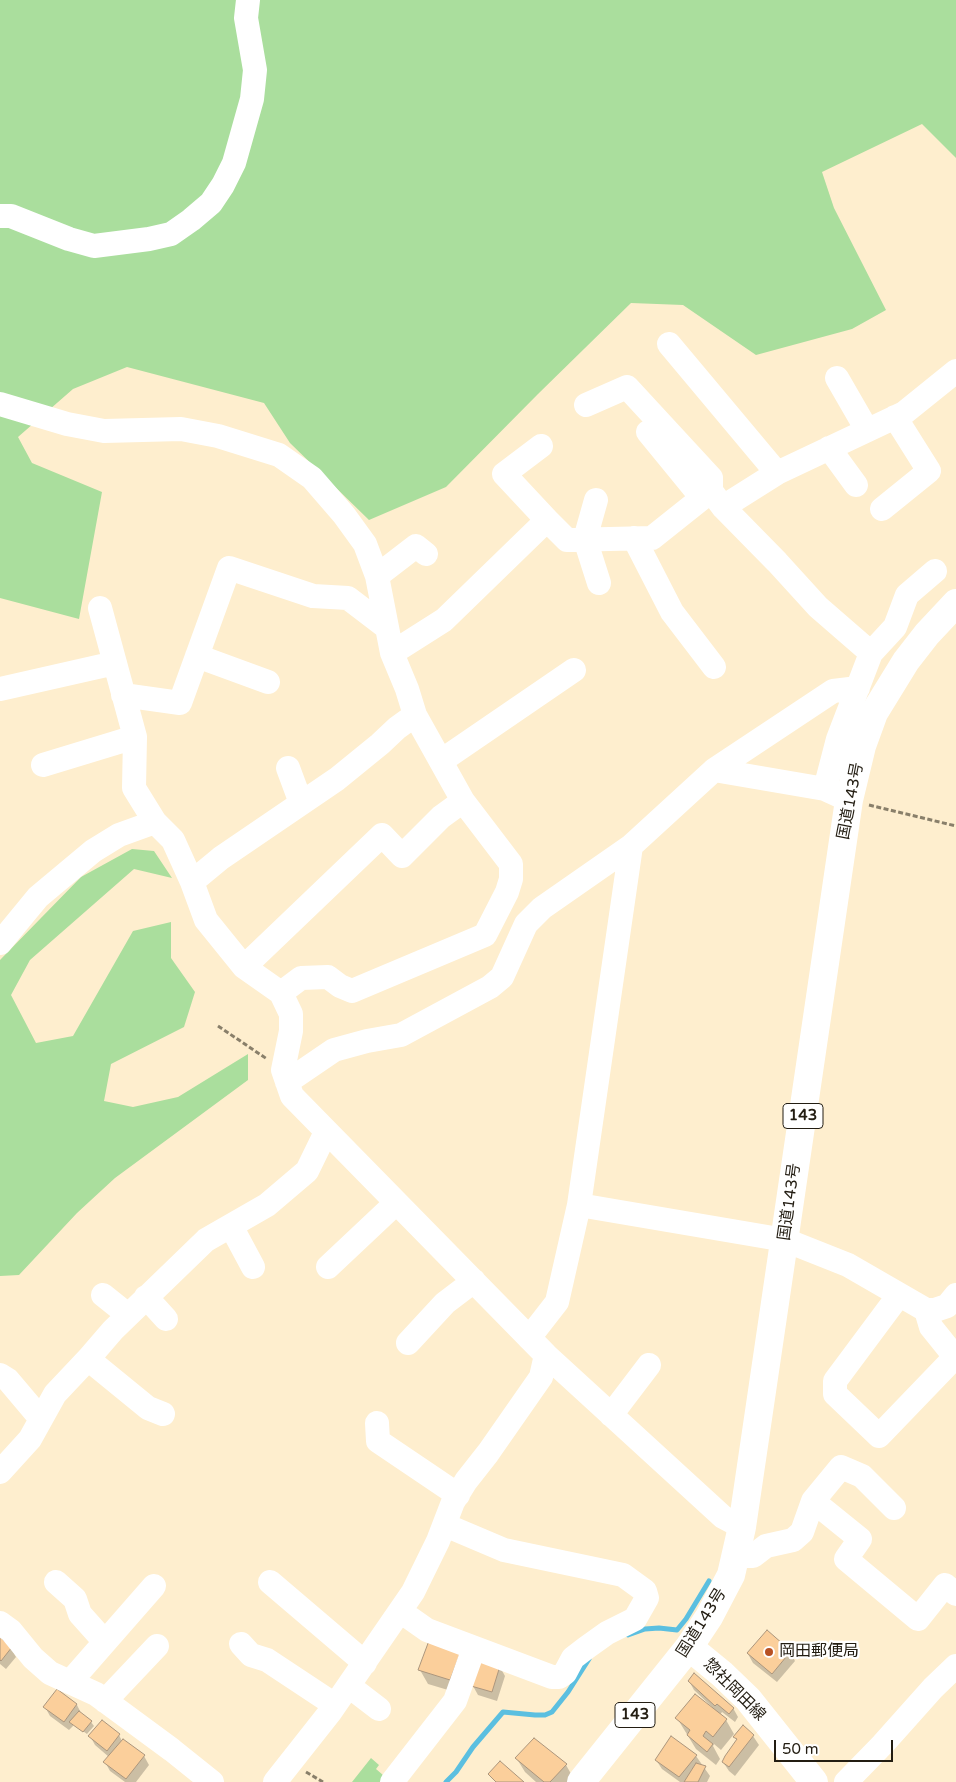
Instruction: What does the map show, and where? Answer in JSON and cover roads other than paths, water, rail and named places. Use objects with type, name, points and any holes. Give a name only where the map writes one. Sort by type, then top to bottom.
[{"type":"main road","name":"国道143号","points":[[581,1782],[690,1647],[709,1617],[731,1575],[742,1528],[785,1240],[837,795],[862,746],[874,713],[906,661],[926,634],[956,603]]},
{"type":"main road","name":"惣社岡田線","points":[[690,1647],[748,1699],[814,1782]]},
{"type":"street","points":[[0,216],[11,216],[69,239],[94,246],[149,239],[171,234],[191,220],[210,203],[223,186],[234,163],[252,99],[256,70],[246,18],[248,0]]},
{"type":"street","points":[[669,344],[776,473]]},
{"type":"street","points":[[541,446],[504,474],[567,540],[652,538],[712,499],[776,473],[895,417],[956,371]]},
{"type":"street","points":[[837,378],[867,430]]},
{"type":"street","points":[[586,405],[627,387],[711,478],[712,499]]},
{"type":"street","points":[[0,404],[67,424],[104,431],[181,429],[218,436],[279,455],[312,478],[344,515],[365,544],[377,576],[392,653],[407,689],[415,715],[463,801],[511,864],[511,879],[507,892],[485,935],[352,991],[340,986],[328,977],[319,977],[301,978],[282,993]]},
{"type":"street","points":[[882,509],[929,471],[895,417]]},
{"type":"street","points":[[648,432],[712,499],[777,562],[818,607],[871,653]]},
{"type":"street","points":[[830,448],[856,484]]},
{"type":"street","points":[[596,500],[585,539],[599,584]]},
{"type":"street","points":[[392,653],[444,620],[547,520]]},
{"type":"street","points":[[634,538],[672,612],[714,667]]},
{"type":"street","points":[[377,576],[416,546],[426,554]]},
{"type":"street","points":[[123,696],[180,702],[229,568],[313,596],[348,598],[386,627]]},
{"type":"street","points":[[714,770],[837,795],[838,739],[871,653],[894,627],[907,595],[934,571]]},
{"type":"street","points":[[100,608],[135,737],[134,788],[155,822],[173,840],[192,882],[206,920],[244,967],[282,993],[292,1014],[285,1076],[292,1096],[546,1355],[722,1517],[742,1528]]},
{"type":"street","points":[[197,656],[268,682]]},
{"type":"street","points":[[0,689],[115,663]]},
{"type":"street","points":[[441,761],[574,670]]},
{"type":"street","points":[[285,1076],[334,1050],[367,1041],[401,1035],[490,987],[502,977],[526,924],[542,908],[630,846],[714,770],[833,691],[858,688]]},
{"type":"street","points":[[192,882],[221,858],[337,779],[415,715]]},
{"type":"street","points":[[43,765],[135,737]]},
{"type":"street","points":[[288,768],[301,803]]},
{"type":"street","points":[[244,967],[382,835],[402,856],[440,817],[463,801]]},
{"type":"street","points":[[0,943],[38,897],[94,851],[120,835],[155,822]]},
{"type":"street","points":[[529,1338],[556,1302],[579,1205],[630,846]]},
{"type":"street","points":[[485,935],[512,956]]},
{"type":"street","points":[[0,1472],[30,1439],[55,1394],[113,1330],[206,1240],[267,1205],[307,1171],[326,1132]]},
{"type":"street","points":[[328,1267],[396,1203]]},
{"type":"street","points":[[579,1205],[785,1240],[848,1265],[926,1310],[935,1310],[947,1306],[956,1295]]},
{"type":"street","points":[[230,1226],[253,1266]]},
{"type":"street","points":[[408,1343],[445,1303],[474,1282]]},
{"type":"street","points":[[103,1295],[128,1315]]},
{"type":"street","points":[[899,1295],[835,1381],[835,1394],[879,1436],[955,1358],[931,1327],[926,1310]]},
{"type":"street","points":[[146,1297],[166,1319]]},
{"type":"street","points":[[275,1782],[349,1686],[413,1592],[458,1495],[541,1377],[546,1355]]},
{"type":"street","points":[[88,1359],[148,1408],[163,1414]]},
{"type":"street","points":[[610,1415],[649,1365]]},
{"type":"street","points":[[0,1375],[8,1380],[41,1419]]},
{"type":"street","points":[[377,1423],[378,1441],[458,1495]]},
{"type":"street","points":[[736,1556],[753,1556],[766,1546],[794,1540],[802,1532],[813,1501],[841,1467],[862,1476],[894,1508]]},
{"type":"street","points":[[813,1501],[860,1539],[846,1559],[918,1619],[945,1585],[956,1594]]},
{"type":"street","points":[[400,1611],[427,1630],[559,1678],[565,1673],[573,1658],[586,1648],[607,1633],[635,1620],[648,1598],[645,1591],[623,1575],[504,1550],[445,1525]]},
{"type":"street","points":[[56,1582],[75,1599],[80,1614],[105,1642]]},
{"type":"street","points":[[270,1582],[365,1663]]},
{"type":"street","points":[[70,1682],[154,1586]]},
{"type":"street","points":[[0,1623],[50,1673],[96,1694],[212,1782]]},
{"type":"street","points":[[241,1644],[251,1656],[267,1660],[335,1705]]},
{"type":"street","points":[[105,1701],[157,1646]]},
{"type":"street","points":[[392,1782],[455,1701],[474,1648]]},
{"type":"street","points":[[846,1782],[884,1744],[933,1688],[956,1666]]},
{"type":"street","points":[[349,1686],[379,1709]]},
{"type":"waterway","points":[[628,1635],[645,1629],[677,1630],[686,1619],[709,1581]]},
{"type":"waterway","points":[[446,1782],[503,1712],[535,1715],[545,1715],[552,1712],[568,1692],[589,1659]]},
{"type":"place","name":"岡田郵便局","points":[[769,1652]]}]
